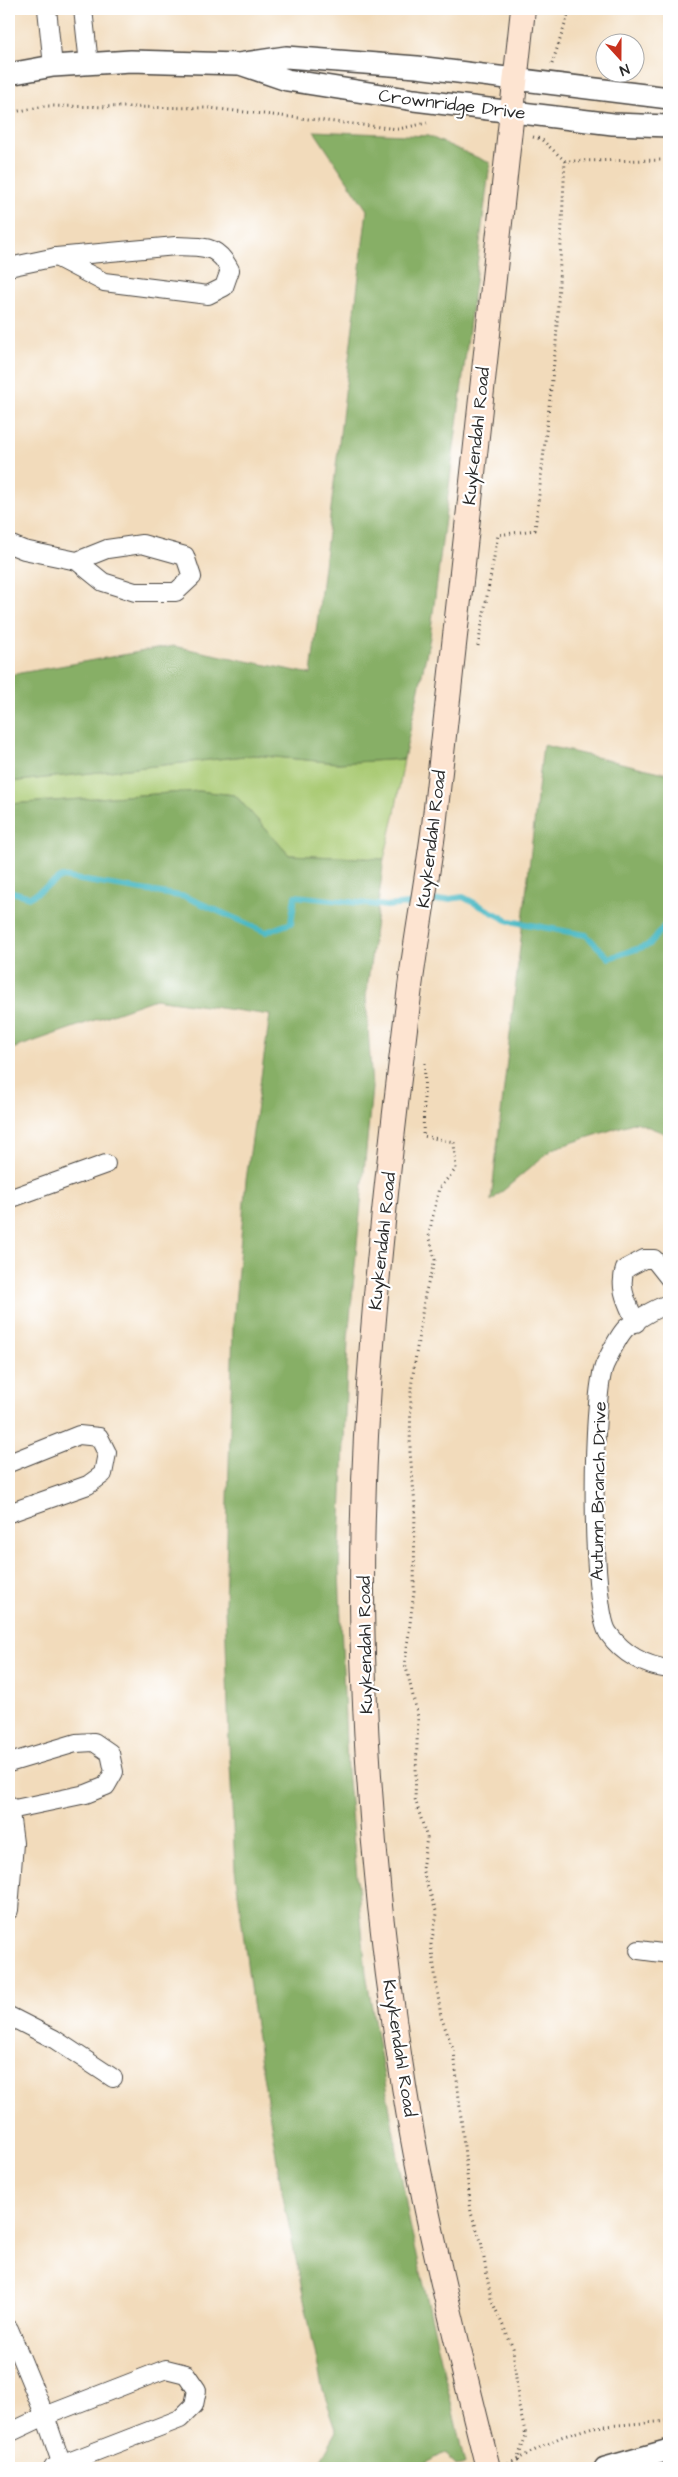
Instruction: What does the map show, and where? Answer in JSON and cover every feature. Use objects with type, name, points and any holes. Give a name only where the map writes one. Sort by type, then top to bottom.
[{"type":"main road","name":"Kuykendahl Road","points":[[488,2468],[444,2295],[401,2069],[373,1848],[364,1677],[363,1511],[369,1371],[385,1200],[411,980],[433,832],[523,9]]},
{"type":"street","points":[[47,9],[53,66]]},
{"type":"street","points":[[83,9],[88,64]]},
{"type":"street","name":"Crownridge Drive","points":[[9,74],[53,66],[182,60],[238,64],[286,57],[417,67],[669,98]]},
{"type":"street","name":"Crownridge Drive","points":[[238,64],[287,80],[414,100],[510,120],[669,126]]},
{"type":"street","points":[[9,267],[56,257],[176,246],[208,248],[222,256],[230,270],[224,288],[208,295],[187,294],[104,282],[56,257]]},
{"type":"street","points":[[9,544],[24,550],[77,561],[103,582],[135,592],[176,592],[192,577],[185,556],[142,544],[108,549],[77,561]]},
{"type":"street","points":[[9,1199],[106,1164]]},
{"type":"street","points":[[636,1323],[622,1290],[621,1280],[625,1269],[644,1259],[654,1259],[669,1278]]},
{"type":"street","name":"Autumn Branch Drive","points":[[669,1304],[660,1307],[625,1329],[604,1366],[600,1390],[595,1488],[597,1589],[608,1634],[633,1658],[654,1667],[669,1669]]},
{"type":"street","points":[[9,1463],[79,1435],[98,1437],[107,1454],[103,1474],[88,1485],[9,1513]]},
{"type":"street","points":[[9,1763],[76,1742],[94,1742],[110,1753],[114,1772],[106,1786],[86,1794],[9,1808],[14,1843],[9,1910]]},
{"type":"street","points":[[639,1950],[669,1954]]},
{"type":"street","points":[[9,2016],[54,2039],[113,2078]]},
{"type":"street","points":[[9,2329],[46,2416],[59,2467],[180,2420],[194,2405],[197,2390],[186,2374],[166,2369],[46,2416],[9,2433]]},
{"type":"street","points":[[605,2468],[669,2450]]},
{"type":"path","points":[[9,113],[45,106],[209,108],[398,129],[435,122]]},
{"type":"path","points":[[510,120],[541,139],[565,160],[669,160]]},
{"type":"path","points":[[478,647],[498,535],[535,530],[556,344],[565,160]]},
{"type":"path","points":[[425,1056],[423,1136],[454,1142],[456,1169],[439,1188],[429,1234],[435,1260],[425,1294],[411,1388],[410,1452],[415,1505],[414,1592],[406,1663],[418,1717],[415,1799],[427,1838],[422,1868],[437,1914],[431,1944],[441,2017],[454,2051],[471,2213],[481,2241],[491,2299],[513,2348],[519,2407],[526,2435],[518,2458],[520,2468]]},
{"type":"path","points":[[501,2468],[561,2437],[593,2427],[669,2421]]},
{"type":"green space","points":[[314,131],[428,136],[490,163],[430,637],[404,759],[338,763],[254,755],[9,782],[9,675],[173,646],[311,674],[367,210]]},
{"type":"green space","points":[[543,745],[669,774],[669,1135],[636,1122],[552,1149],[491,1201]]},
{"type":"green space","points":[[254,755],[338,763],[404,759],[395,813],[384,859],[289,855],[235,795],[199,791],[9,804],[9,782]]},
{"type":"green space","points":[[199,791],[235,795],[289,855],[384,859],[366,997],[372,1088],[348,1339],[339,1571],[347,1770],[366,1973],[409,2220],[465,2464],[456,2466],[446,2452],[418,2468],[316,2468],[337,2431],[323,2391],[282,2192],[255,2026],[235,1869],[225,1606],[233,1326],[246,1180],[270,1015],[155,999],[9,1050],[9,804]]},
{"type":"waterway","points":[[9,891],[30,897],[62,877],[186,897],[266,932],[291,923],[295,896],[387,906],[418,903]]},
{"type":"waterway","points":[[428,902],[463,897],[509,921],[586,935],[609,958],[649,945],[669,920]]}]
